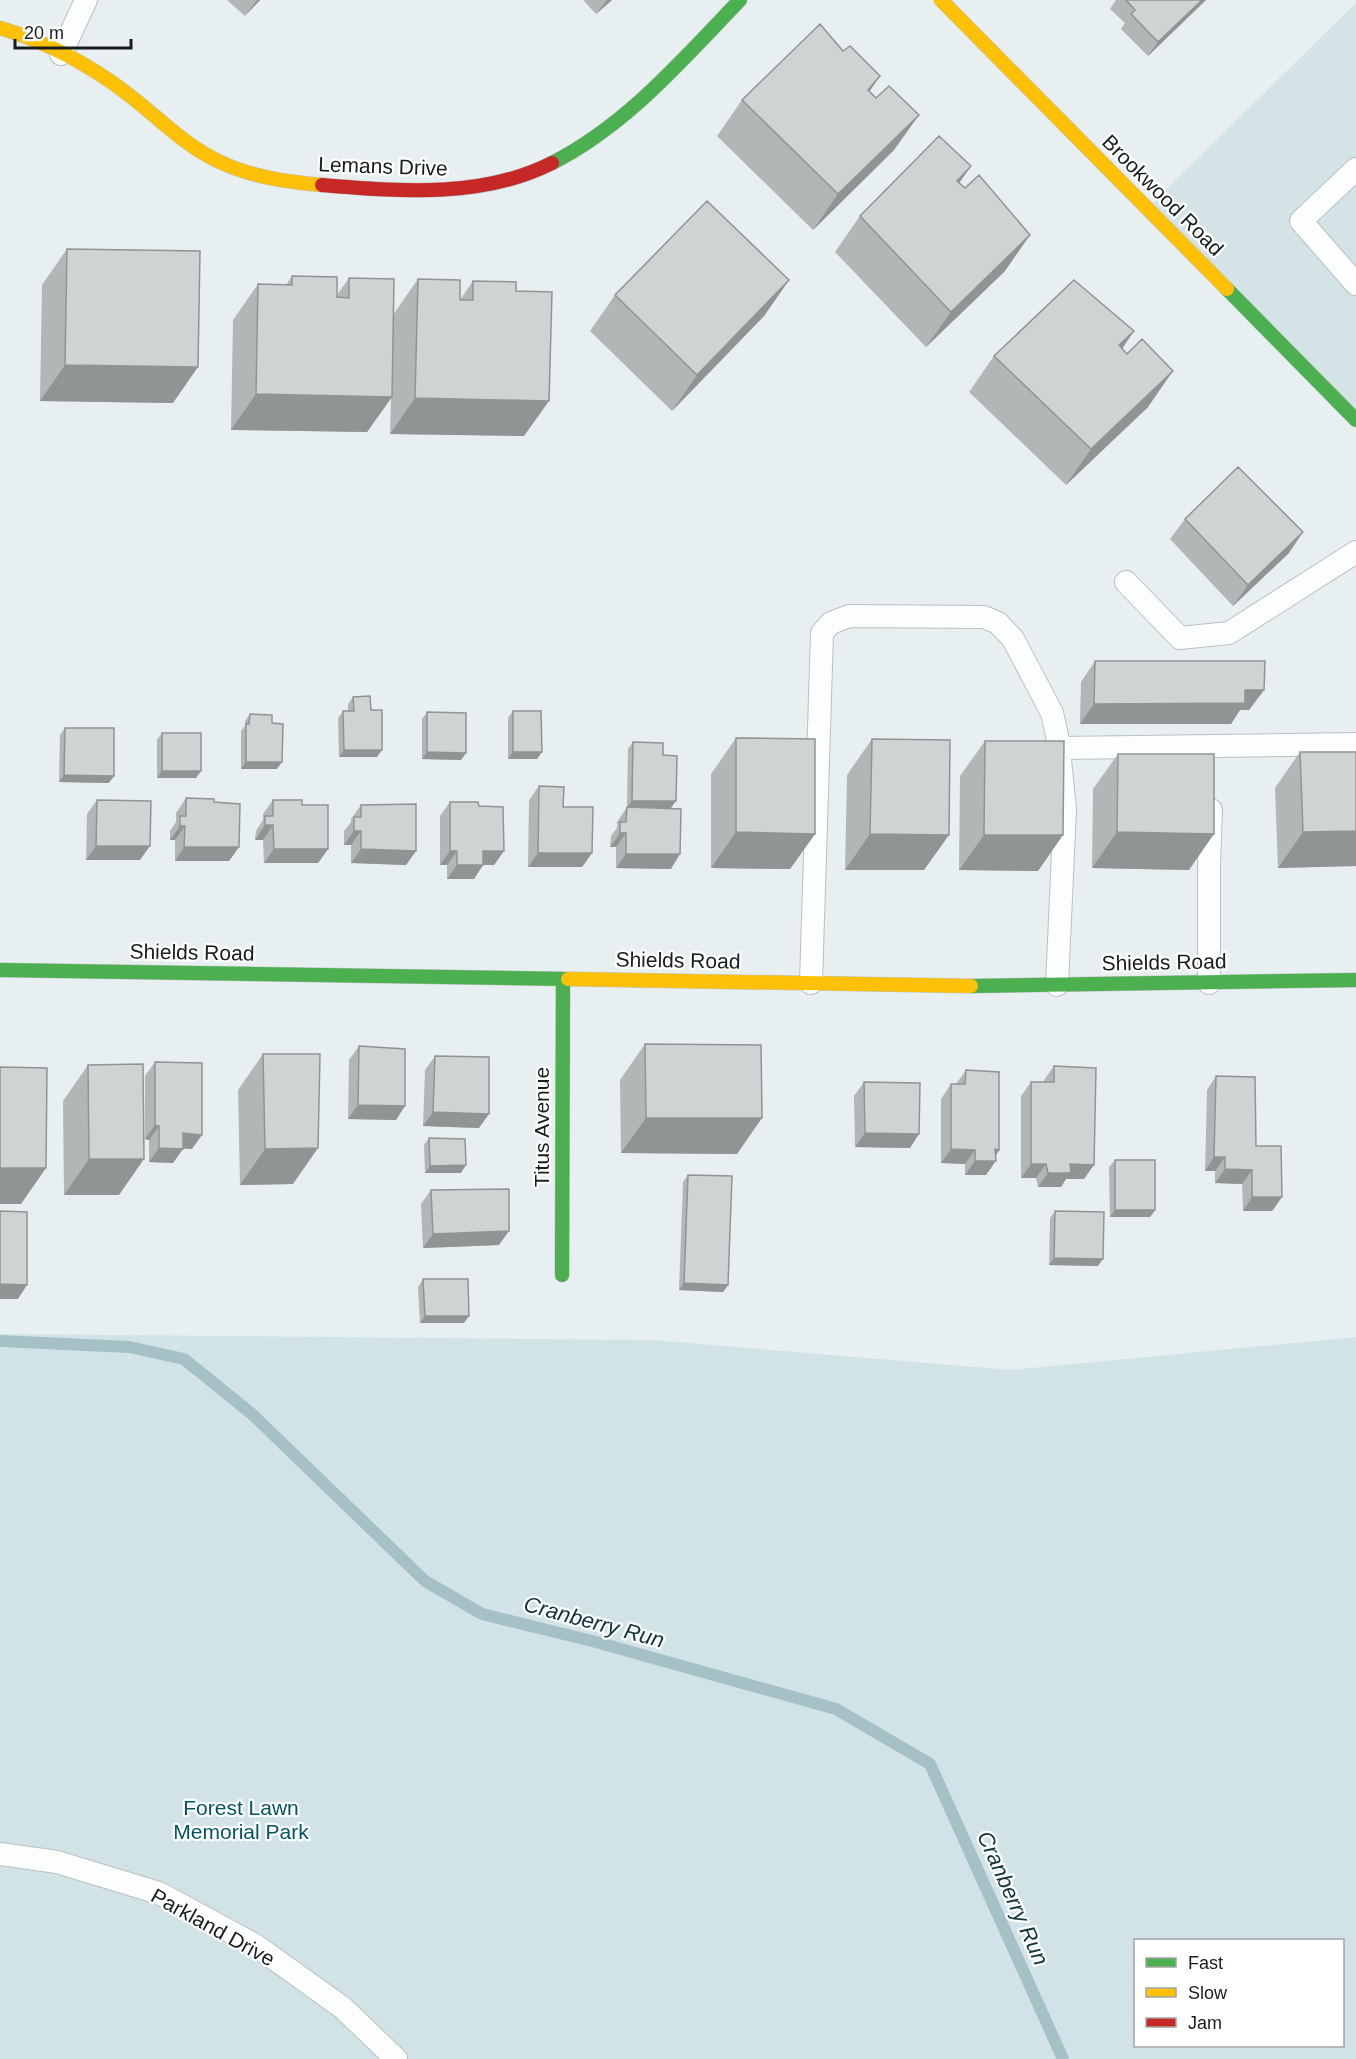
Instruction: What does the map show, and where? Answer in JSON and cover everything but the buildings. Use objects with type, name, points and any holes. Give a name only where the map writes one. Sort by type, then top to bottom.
[{"type":"street","name":"Lemans Drive","points":[[0,28],[16,32],[62,54],[118,87],[198,150],[220,162],[271,180],[329,186],[424,190],[467,188],[501,183],[523,176],[591,142],[631,110],[740,0]]},
{"type":"street","name":"Brookwood Road","points":[[940,0],[1356,420]]},
{"type":"street","name":"Shields Road","points":[[0,970],[1057,985],[1356,980]]},
{"type":"street","name":"Titus Avenue","points":[[562,1275],[563,979]]},
{"type":"lane","points":[[62,54],[86,0]]},
{"type":"lane","points":[[1356,169],[1301,220],[1356,284]]},
{"type":"lane","points":[[1126,582],[1180,638],[1229,633],[1356,552]]},
{"type":"lane","points":[[811,983],[822,633],[831,623],[849,616],[984,617],[998,623],[1013,639],[1052,713],[1059,748],[1065,809],[1057,985]]},
{"type":"lane","points":[[1059,748],[1212,767],[1356,744]]},
{"type":"lane","points":[[1209,983],[1212,767]]},
{"type":"lane","name":"Parkland Drive","points":[[0,1854],[57,1862],[159,1893],[255,1945],[343,2008],[396,2059]]},
{"type":"shaded area","points":[[1356,3],[1356,420],[1147,208]]},
{"type":"green space","name":"Forest Lawn Memorial Park","points":[[0,1334],[652,1340],[1011,1370],[1356,1337],[1356,2059],[0,2059]]},
{"type":"waterway","name":"Cranberry Run","points":[[0,1341],[129,1347],[184,1359],[252,1414],[425,1581],[482,1614],[596,1642],[836,1709],[930,1764],[1063,2059]]},
{"type":"traffic: fast","points":[[552,163],[579,148],[629,110],[653,89],[740,0]]},
{"type":"traffic: fast","points":[[1227,289],[1356,420]]},
{"type":"traffic: fast","points":[[0,970],[568,979]]},
{"type":"traffic: fast","points":[[562,1275],[563,979]]},
{"type":"traffic: fast","points":[[971,986],[1356,980]]},
{"type":"traffic: slow","points":[[941,0],[1227,289]]},
{"type":"traffic: slow","points":[[0,28],[51,47],[83,64],[129,95],[195,148],[220,162],[245,172],[270,178],[322,185]]},
{"type":"traffic: slow","points":[[568,979],[971,986]]},
{"type":"traffic: jam","points":[[322,185],[439,190],[497,182],[525,175],[552,163]]}]
